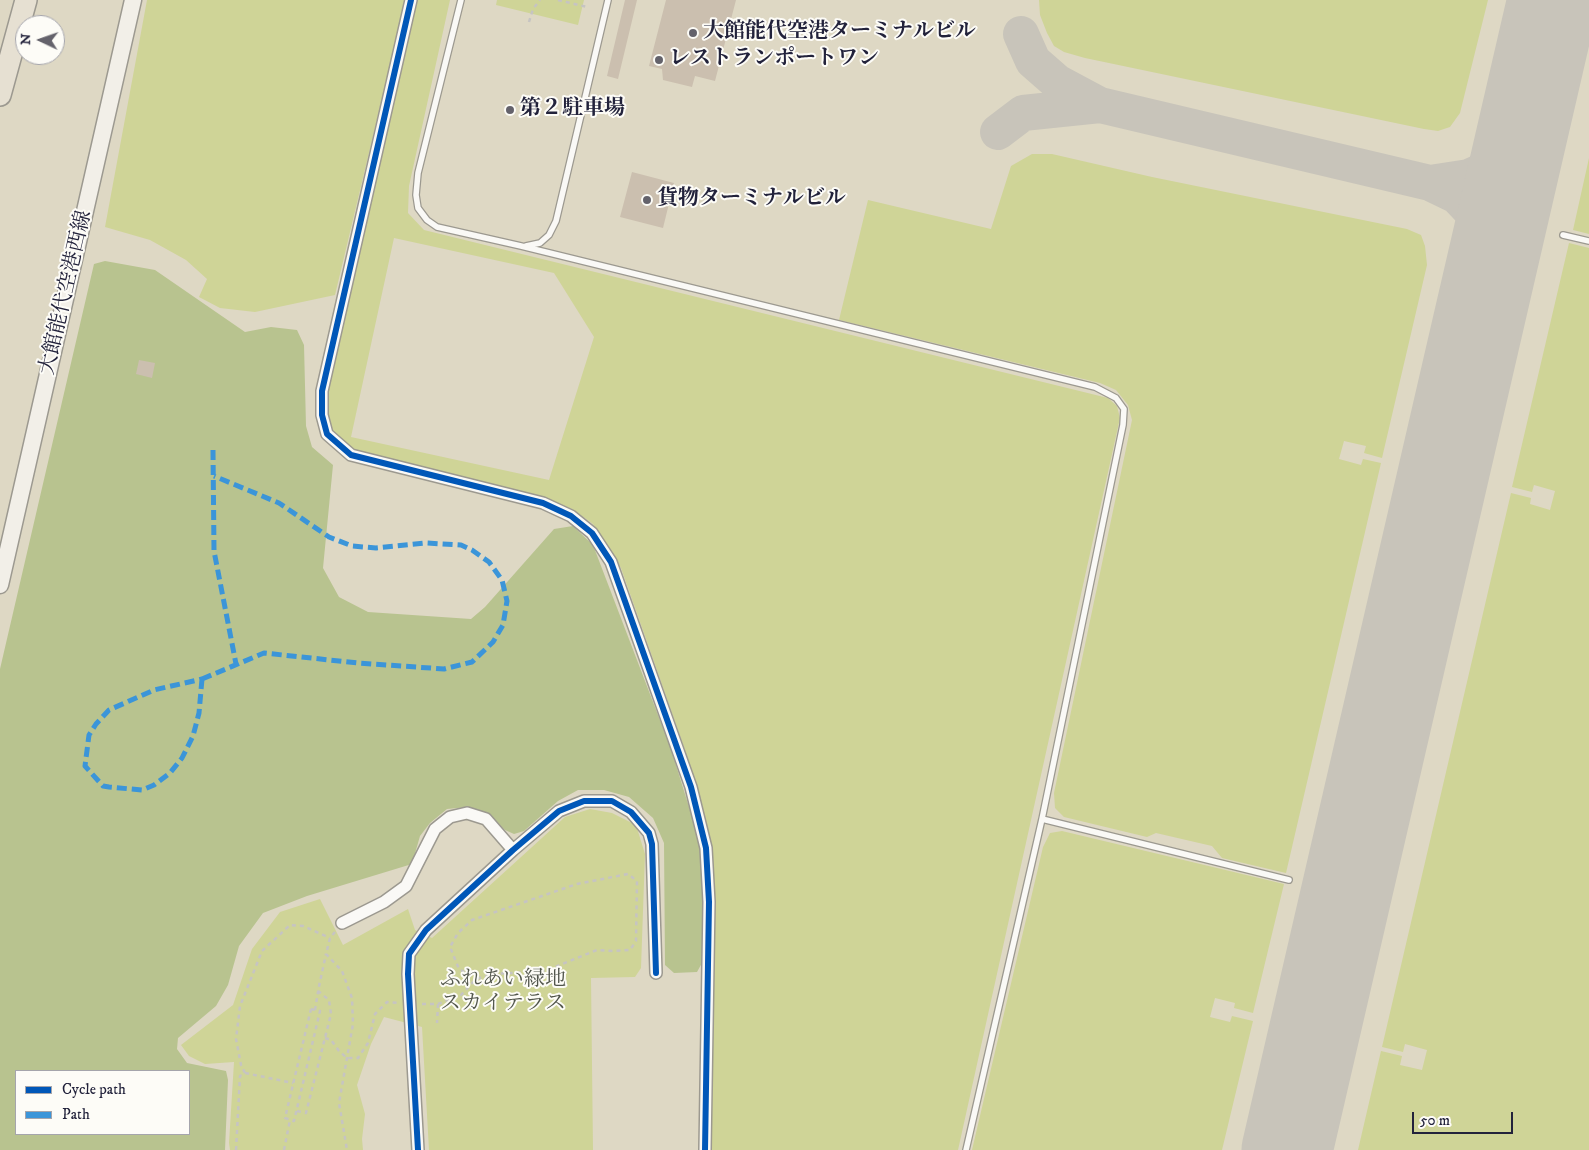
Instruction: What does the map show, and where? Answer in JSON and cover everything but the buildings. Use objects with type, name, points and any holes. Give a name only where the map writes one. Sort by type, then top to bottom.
[{"type":"highway","points":[[0,95],[26,0]]},
{"type":"main road","name":"大館能代空港西線","points":[[0,585],[133,0]]},
{"type":"street","points":[[412,0],[322,391],[322,415],[327,434],[350,455],[543,503],[571,516],[592,534],[611,562],[691,787],[706,848],[708,912],[705,1150]]},
{"type":"street","points":[[418,1150],[408,974],[410,954],[426,930],[513,850],[559,811],[584,801],[612,801],[631,812],[649,833],[652,844],[656,973]]},
{"type":"street","points":[[342,923],[384,902],[406,886],[435,828],[450,817],[467,813],[486,819],[513,850]]},
{"type":"lane","points":[[462,0],[418,173],[416,195],[418,208],[427,220],[437,227],[522,246],[1095,388],[1116,398],[1124,409],[1123,425],[1042,819],[966,1150]]},
{"type":"lane","points":[[522,246],[540,244],[549,235],[556,221],[608,0]]},
{"type":"lane","points":[[1563,235],[1589,241]]},
{"type":"lane","points":[[1042,819],[1289,880]]},
{"type":"path","points":[[529,22],[533,9],[540,0]]},
{"type":"path","points":[[558,0],[587,7]]},
{"type":"path","points":[[325,1038],[331,1040],[347,1058],[358,1058],[368,1043],[374,1014],[387,1002],[438,1004],[462,995],[476,979],[494,974],[545,971],[597,950],[630,950],[636,941],[637,881],[628,874],[578,884],[472,920],[458,933],[450,947],[460,969],[476,979]]},
{"type":"path","points":[[315,1010],[330,938],[342,923]]},
{"type":"path","points":[[245,1073],[241,1065],[236,1039],[240,1006],[262,951],[290,926],[303,926],[330,938]]},
{"type":"path","points":[[326,954],[342,971],[352,998],[353,1024],[339,1103],[347,1150]]},
{"type":"path","points":[[296,1110],[306,1113],[331,1014],[329,1000],[318,991]]},
{"type":"path","points":[[437,1023],[438,1004]]},
{"type":"path","points":[[311,1009],[315,1010],[320,1011],[294,1121],[285,1118],[311,1009]]},
{"type":"path","points":[[236,1150],[240,1076],[245,1073],[293,1083]]},
{"type":"path","points":[[284,1150],[290,1120]]},
{"type":"green space","points":[[147,0],[450,0],[409,186],[408,213],[424,230],[1108,398],[1117,406],[1120,418],[958,1150],[710,1150],[714,942],[712,857],[702,805],[684,747],[621,568],[593,524],[572,509],[543,498],[356,451],[341,440],[329,426],[327,390],[339,344],[409,29],[399,27],[335,295],[255,312],[220,308],[199,297],[207,279],[186,260],[150,240],[105,227]],"holes":[[[394,238],[554,273],[594,337],[549,480],[351,437]]]},
{"type":"green space","points":[[497,0],[584,0],[578,25],[496,5]]},
{"type":"green space","points":[[1039,0],[1488,0],[1460,113],[1450,127],[1438,131],[1085,58],[1064,52],[1054,46],[1047,33],[1040,15]]},
{"type":"green space","points":[[1032,154],[1052,154],[1152,177],[1407,229],[1421,235],[1425,246],[1427,265],[1382,458],[1364,453],[1366,446],[1344,441],[1339,459],[1361,465],[1363,459],[1381,463],[1286,873],[1222,858],[1212,846],[1156,833],[1147,837],[1064,817],[1055,808],[1054,793],[1132,420],[1128,405],[1116,390],[1100,383],[839,320],[868,200],[991,229],[1011,166]]},
{"type":"green space","points":[[1589,158],[1589,234],[1573,230]]},
{"type":"green space","points":[[1569,243],[1589,248],[1589,1150],[1358,1150],[1381,1051],[1402,1056],[1400,1065],[1422,1070],[1427,1050],[1405,1044],[1403,1052],[1382,1047],[1511,493],[1531,498],[1530,504],[1550,510],[1555,491],[1534,485],[1532,492],[1512,487]]},
{"type":"green space","points":[[105,261],[155,270],[245,332],[271,327],[297,330],[304,345],[306,426],[312,447],[333,465],[323,568],[339,597],[368,612],[471,619],[485,607],[554,529],[573,526],[593,545],[671,749],[702,849],[702,963],[697,972],[674,973],[665,965],[664,843],[653,818],[629,797],[604,790],[578,790],[558,801],[524,831],[514,834],[505,830],[486,813],[468,807],[447,809],[430,823],[420,836],[412,864],[307,896],[263,913],[239,946],[228,985],[216,1006],[178,1038],[177,1049],[187,1063],[226,1071],[228,1080],[225,1150],[0,1150],[0,669],[94,264]]},
{"type":"green space","name":"ふれあい緑地 スカイテラス","points":[[590,809],[612,813],[636,825],[645,854],[641,968],[635,977],[591,978],[593,1150],[429,1150],[422,1027],[384,1017],[371,1044],[357,1085],[365,1114],[362,1139],[363,1150],[230,1150],[234,1062],[205,1064],[189,1056],[181,1045],[233,1005],[252,949],[280,912],[320,899],[343,945],[408,909],[415,930],[432,938],[565,817]]},
{"type":"green space","points":[[1062,831],[1284,884],[1253,1013],[1234,1008],[1235,1003],[1215,998],[1210,1017],[1230,1022],[1232,1016],[1253,1021],[1222,1150],[972,1150],[1043,847],[1050,833]]},
{"type":"taxiway","points":[[1021,34],[1033,61],[1057,82],[1100,105],[1430,183],[1457,196],[1476,216],[1485,234],[1490,273]]},
{"type":"taxiway","points":[[998,132],[1023,113],[1100,105]]},
{"type":"taxiway","points":[[1430,183],[1469,177],[1491,167],[1507,150],[1524,125]]},
{"type":"runway","points":[[1287,1150],[1553,0]]},
{"type":"marked path","points":[[213,450],[214,551],[236,664]]},
{"type":"marked path","points":[[202,679],[264,653],[358,663],[444,669],[472,662],[493,642],[503,625],[507,601],[502,580],[489,562],[461,545],[426,543],[376,548],[352,546],[329,537],[279,503],[214,476]]},
{"type":"marked path","points":[[202,679],[199,713],[193,736],[182,758],[170,773],[154,785],[142,790],[103,786],[85,766],[89,735],[109,710],[154,690],[202,679]]},
{"type":"cycle path","points":[[411,0],[322,391],[322,415],[327,434],[351,455],[543,503],[571,516],[592,533],[611,562],[691,787],[706,848],[709,902],[705,1150]]},
{"type":"cycle path","points":[[418,1150],[408,974],[409,954],[426,930],[513,850],[559,811],[584,801],[612,801],[631,812],[649,833],[652,844],[656,973]]},
{"type":"place","name":"大館能代空港ターミナルビル","points":[[693,33]]},
{"type":"place","name":"レストランポートワン","points":[[659,60]]},
{"type":"place","name":"第２駐車場","points":[[510,110]]},
{"type":"place","name":"貨物ターミナルビル","points":[[647,200]]}]
